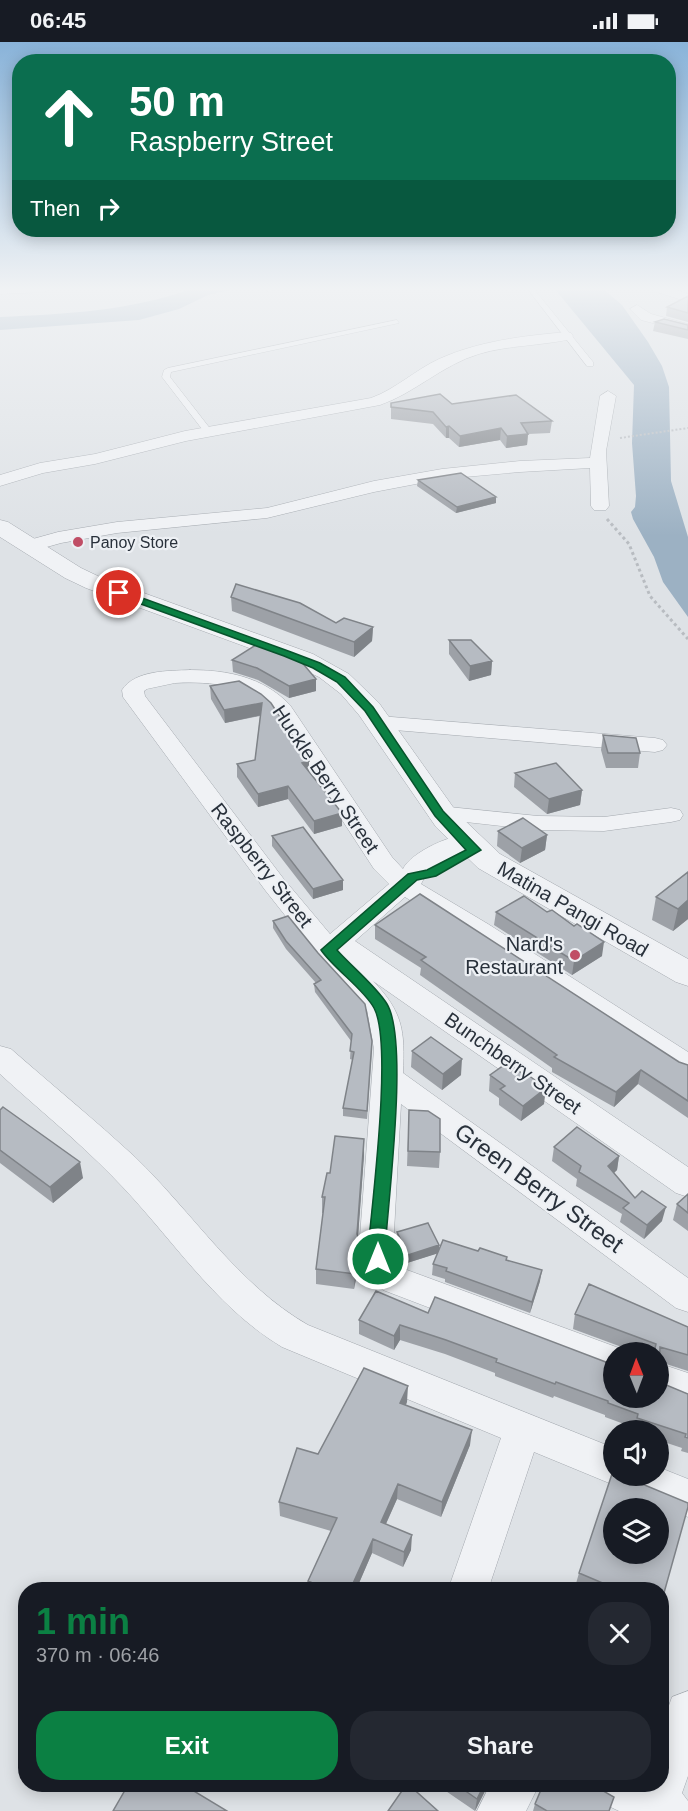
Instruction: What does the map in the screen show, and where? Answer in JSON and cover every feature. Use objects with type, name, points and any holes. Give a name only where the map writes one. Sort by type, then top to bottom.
[{"type":"street","points":[[0,481],[40,468],[95,459],[208,431],[374,402],[394,395],[431,371]]},
{"type":"street","points":[[600,506],[599,441],[608,396]]},
{"type":"street","points":[[29,546],[51,538],[101,529],[237,517],[291,509],[389,483],[471,470],[598,463]]},
{"type":"street","name":"Matina Pangi Road","points":[[0,527],[94,583],[330,672],[350,688],[379,723],[439,813],[469,846],[489,861],[688,974]]},
{"type":"street","name":"Huckle Berry Street","points":[[135,687],[159,679],[214,676],[241,682],[271,698],[282,710],[382,864],[688,1067]]},
{"type":"street","name":"Raspberry Street","points":[[135,687],[134,697],[261,868],[333,946],[380,1006],[388,1031],[389,1079],[376,1250],[381,1267],[395,1280],[603,1358]]},
{"type":"street","points":[[379,723],[656,745]]},
{"type":"street","points":[[439,813],[538,823],[604,824],[671,815]]},
{"type":"street","points":[[333,946],[408,881],[431,873],[469,846]]},
{"type":"street","name":"Bunchberry Street","points":[[333,946],[410,992],[688,1184]]},
{"type":"street","points":[[380,1006],[410,992]]},
{"type":"street","points":[[0,1057],[124,1167],[236,1291],[268,1320],[295,1336],[603,1463]]},
{"type":"street","name":"Green Berry Street","points":[[389,1079],[688,1297]]},
{"type":"street","points":[[669,1383],[688,1390]]},
{"type":"street","points":[[470,1582],[523,1430]]},
{"type":"street","points":[[659,1486],[688,1498]]},
{"type":"street","points":[[669,1782],[688,1713]]},
{"type":"street","points":[[500,1811],[512,1792]]},
{"type":"street","points":[[629,1792],[662,1808],[666,1792]]},
{"type":"lane","points":[[168,371],[166,377],[208,431]]},
{"type":"path","points":[[613,439],[688,428]]},
{"type":"path","points":[[600,506],[602,513],[629,544],[650,596],[688,639]]},
{"type":"water","points":[[622,371],[664,371],[669,387],[671,481],[688,537],[688,617],[663,582],[654,557],[631,512],[635,507],[636,496],[632,443],[634,385]]},
{"type":"building","points":[[440,394],[452,404],[516,395],[552,421],[521,423],[528,434],[507,436],[501,428],[460,436],[449,426],[446,427],[433,412],[391,407],[391,403]]},
{"type":"building","points":[[461,473],[496,497],[457,507],[418,480]]},
{"type":"building","points":[[236,584],[300,603],[336,623],[344,618],[373,627],[354,642],[231,597]]},
{"type":"building","points":[[449,640],[471,640],[492,661],[470,666]]},
{"type":"building","points":[[259,643],[299,659],[316,679],[289,686],[257,668],[232,660]]},
{"type":"building","points":[[239,681],[271,703],[309,761],[302,763],[342,813],[314,821],[288,786],[258,794],[237,764],[255,760],[262,703],[224,710],[210,686]]},
{"type":"building","points":[[603,735],[636,738],[640,753],[608,753]]},
{"type":"building","points":[[556,763],[582,790],[549,799],[515,773]]},
{"type":"building","points":[[523,818],[547,835],[522,848],[498,831]]},
{"type":"building","points":[[303,827],[343,880],[313,889],[272,836]]},
{"type":"building","points":[[688,872],[688,900],[678,909],[656,897]]},
{"type":"building","points":[[420,894],[679,1062],[688,1065],[688,1101],[641,1070],[616,1092],[554,1057],[557,1055],[421,960],[426,957],[375,925]]},
{"type":"building","points":[[524,896],[547,912],[552,910],[574,926],[577,924],[604,942],[574,961],[496,912]]},
{"type":"building","points":[[288,916],[365,1004],[372,1041],[367,1111],[343,1108],[354,1052],[350,1051],[352,1034],[314,984],[321,980],[286,941],[273,921]]},
{"type":"building","points":[[431,1037],[462,1059],[443,1074],[412,1051]]},
{"type":"building","points":[[507,1063],[546,1088],[523,1106],[500,1089],[505,1086],[490,1075]]},
{"type":"building","points":[[3,1107],[80,1162],[50,1187],[0,1150],[0,1110]]},
{"type":"building","points":[[409,1110],[428,1111],[440,1119],[440,1152],[408,1151]]},
{"type":"building","points":[[577,1127],[619,1156],[608,1166],[635,1198],[642,1191],[666,1207],[647,1225],[623,1208],[629,1203],[579,1172],[581,1166],[554,1147]]},
{"type":"building","points":[[335,1136],[364,1139],[357,1234],[360,1243],[355,1274],[316,1269],[325,1197],[322,1197],[327,1173],[330,1173]]},
{"type":"building","points":[[688,1194],[688,1213],[677,1204]]},
{"type":"building","points":[[428,1223],[439,1245],[408,1255],[397,1232]]},
{"type":"building","points":[[443,1240],[478,1251],[480,1248],[507,1257],[506,1260],[542,1270],[532,1302],[446,1271],[447,1268],[433,1264]]},
{"type":"building","points":[[589,1284],[688,1327],[688,1355],[669,1350],[669,1342],[651,1342],[575,1314]]},
{"type":"building","points":[[376,1291],[428,1313],[435,1297],[603,1361],[603,1399],[556,1382],[555,1384],[496,1362],[497,1359],[400,1325],[394,1336],[359,1320]]},
{"type":"building","points":[[364,1368],[408,1386],[400,1403],[472,1430],[442,1502],[398,1484],[381,1522],[412,1535],[404,1552],[373,1539],[354,1582],[308,1581],[337,1518],[279,1502],[297,1448],[318,1454]]},
{"type":"building","points":[[669,1386],[688,1394],[688,1438],[685,1437],[686,1434],[669,1428],[669,1420],[643,1420],[637,1418],[638,1414],[622,1408],[669,1408]]},
{"type":"building","points":[[608,1486],[647,1486],[688,1503],[667,1582],[600,1582],[579,1573],[603,1501],[603,1564],[669,1564],[669,1498],[604,1498]]},
{"type":"building","points":[[124,1792],[196,1792],[227,1811],[113,1811]]},
{"type":"building","points":[[401,1792],[417,1792],[438,1811],[388,1811]]},
{"type":"building","points":[[467,1792],[480,1792],[477,1799]]},
{"type":"building","points":[[540,1792],[605,1792],[614,1797],[609,1811],[547,1811],[535,1804]]},
{"type":"place","name":"Panoy Store","points":[[78,542]]},
{"type":"place","name":"Nard's Restaurant","points":[[575,955]]},
{"type":"route","points":[[119,593],[237,635],[330,672],[350,688],[369,709],[425,795],[463,841],[474,850],[431,873],[413,877],[328,950],[372,994],[380,1006],[388,1031],[389,1079],[376,1250],[378,1259]]}]
